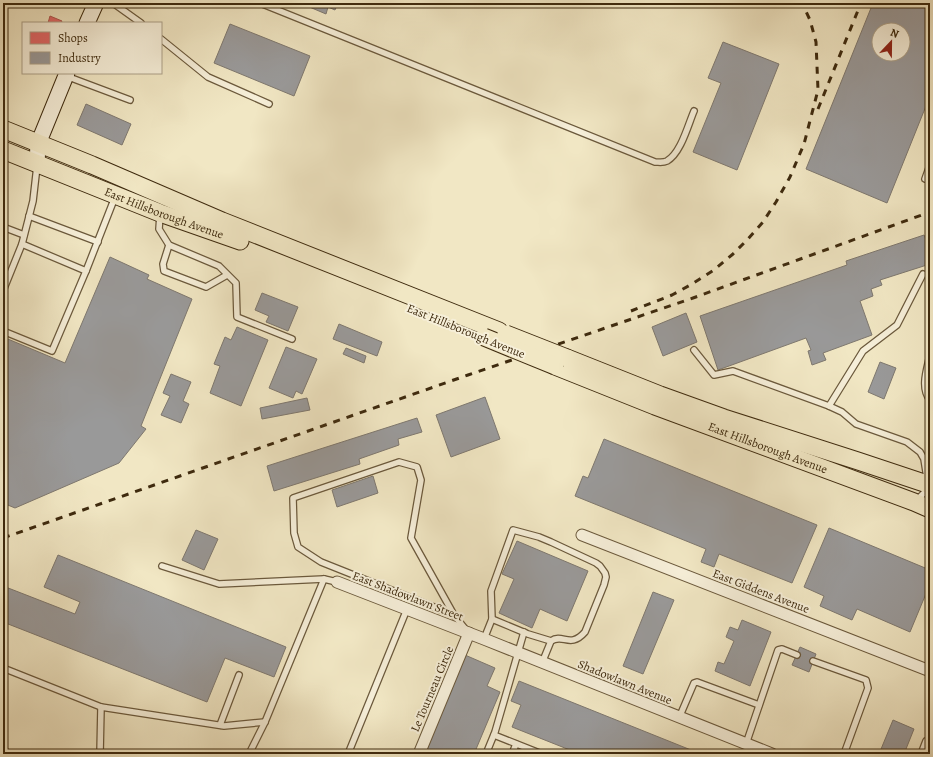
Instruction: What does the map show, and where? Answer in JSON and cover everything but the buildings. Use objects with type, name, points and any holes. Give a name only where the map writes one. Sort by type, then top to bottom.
[{"type":"main road","name":"East Hillsborough Avenue","points":[[3,129],[92,165],[222,222],[561,362],[656,406],[930,509]]},
{"type":"main road","name":"East Hillsborough Avenue","points":[[3,150],[160,213],[220,233],[491,334]]},
{"type":"main road","name":"East Hillsborough Avenue","points":[[561,362],[724,418],[929,484]]},
{"type":"street","points":[[87,22],[96,3]]},
{"type":"street","points":[[38,164],[38,144],[66,74]]},
{"type":"street","name":"East Giddens Avenue","points":[[582,535],[930,671]]},
{"type":"street","name":"East Shadowlawn Street","points":[[337,582],[469,633]]},
{"type":"street","name":"Shadowlawn Avenue","points":[[469,633],[772,754]]},
{"type":"street","name":"Le Tourneau Circle","points":[[419,754],[469,633]]},
{"type":"lane","points":[[113,3],[140,22]]},
{"type":"lane","points":[[260,3],[655,162],[668,160],[674,155],[680,146],[694,111]]},
{"type":"lane","points":[[162,40],[208,78],[269,104]]},
{"type":"lane","points":[[66,74],[130,100]]},
{"type":"lane","points":[[3,291],[22,244],[33,201],[38,164]]},
{"type":"lane","points":[[925,179],[930,165]]},
{"type":"lane","points":[[3,331],[52,351],[116,195]]},
{"type":"lane","points":[[160,213],[159,229],[169,245],[219,266],[236,283],[237,317],[292,339]]},
{"type":"lane","points":[[29,216],[98,242]]},
{"type":"lane","points":[[3,227],[24,235]]},
{"type":"lane","points":[[22,244],[86,271]]},
{"type":"lane","points":[[169,245],[163,264],[164,271],[206,287],[227,275]]},
{"type":"lane","points":[[829,406],[863,351],[897,325],[923,274]]},
{"type":"lane","points":[[694,350],[714,375],[733,371],[829,406],[842,412],[856,424],[907,442],[920,452],[924,459],[929,484],[924,493],[914,502]]},
{"type":"lane","points":[[930,355],[925,384],[926,396],[930,400]]},
{"type":"lane","points":[[454,615],[321,562],[298,547],[294,533],[293,498],[399,462],[417,467],[421,480],[411,538],[454,615],[469,633]]},
{"type":"lane","points":[[484,639],[492,619],[491,591],[513,530],[551,542],[596,563],[603,570],[606,577],[585,632],[575,640],[556,638],[550,641],[542,663]]},
{"type":"lane","points":[[162,566],[219,584],[324,579],[337,582]]},
{"type":"lane","points":[[250,754],[265,722],[324,579]]},
{"type":"lane","points":[[348,754],[406,609]]},
{"type":"lane","points":[[492,619],[550,641]]},
{"type":"lane","points":[[486,754],[494,735],[524,632]]},
{"type":"lane","points":[[746,744],[778,650],[782,649],[797,655]]},
{"type":"lane","points":[[813,661],[866,680],[868,688],[844,754]]},
{"type":"lane","points":[[3,668],[101,707],[224,726],[265,722]]},
{"type":"lane","points":[[220,725],[240,675]]},
{"type":"lane","points":[[680,718],[694,683],[697,682],[759,705]]},
{"type":"lane","points":[[100,754],[101,707]]},
{"type":"lane","points":[[494,735],[542,754]]},
{"type":"lane","points":[[921,754],[926,741],[930,740]]},
{"type":"lane","points":[[512,754],[516,744]]},
{"type":"railway","points":[[631,311],[672,295],[692,284],[714,270],[733,254],[763,222],[790,177],[804,144],[818,90],[816,42],[810,20],[802,3]]},
{"type":"railway","points":[[818,109],[861,3]]},
{"type":"railway","points":[[3,538],[693,298],[930,212]]}]
